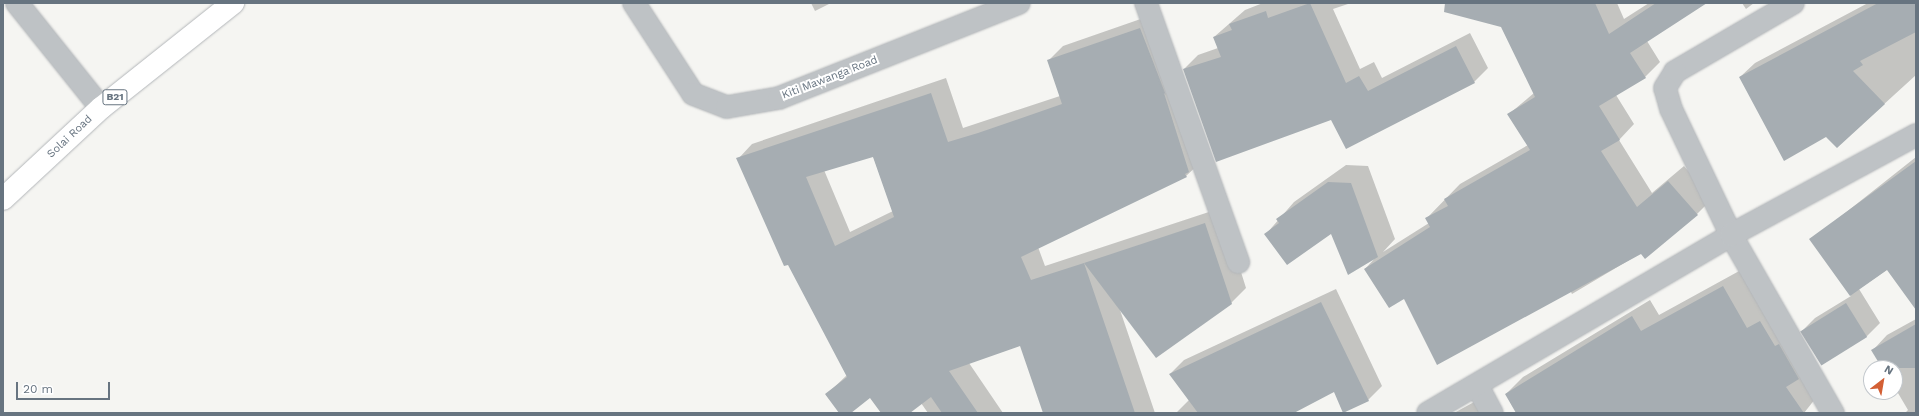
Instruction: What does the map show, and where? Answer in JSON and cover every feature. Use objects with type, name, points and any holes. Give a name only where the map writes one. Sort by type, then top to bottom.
[{"type":"highway","name":"Solai Road","points":[[3,199],[101,108],[233,3]]},
{"type":"street","points":[[18,3],[101,108]]},
{"type":"street","name":"Kiti Mawanga Road","points":[[634,3],[693,94],[726,108],[779,98],[1019,3]]},
{"type":"street","points":[[1146,3],[1238,262]]},
{"type":"street","points":[[1793,3],[1675,72],[1665,88],[1671,109],[1731,235],[1833,413]]},
{"type":"street","points":[[1428,413],[1478,387],[1731,235],[1916,136]]},
{"type":"street","points":[[1478,387],[1492,413]]},
{"type":"building","points":[[1310,3],[1346,83],[1359,76],[1368,91],[1456,46],[1475,83],[1346,149],[1331,120],[1216,162],[1183,69],[1221,57],[1213,37],[1232,30],[1229,24],[1266,11],[1268,18]]},
{"type":"building","points":[[1445,3],[1595,3],[1609,34],[1656,3],[1707,3],[1630,53],[1646,78],[1599,106],[1620,140],[1601,151],[1637,207],[1668,181],[1698,215],[1645,259],[1641,254],[1437,365],[1404,299],[1389,308],[1364,269],[1430,227],[1425,218],[1448,206],[1444,199],[1530,150],[1507,114],[1535,97],[1501,27],[1444,12]]},
{"type":"building","points":[[1878,3],[1916,3],[1916,32],[1860,61],[1863,65],[1853,71],[1885,104],[1837,148],[1826,137],[1784,161],[1739,77]]},
{"type":"building","points":[[1140,28],[1166,95],[1164,93],[1189,172],[1185,174],[1187,177],[1021,257],[1031,280],[1084,263],[1135,413],[1043,413],[1020,346],[949,371],[978,413],[942,413],[931,397],[910,413],[881,413],[870,398],[851,413],[839,413],[825,394],[847,377],[788,265],[784,266],[736,158],[931,93],[948,142],[978,133],[1062,104],[1047,60]],"holes":[[[873,157],[894,217],[835,246],[806,177]]]},
{"type":"building","points":[[1916,161],[1916,310],[1887,270],[1850,296],[1809,239]]},
{"type":"building","points":[[1328,182],[1351,183],[1378,257],[1348,275],[1331,234],[1287,265],[1264,234],[1279,223],[1276,219]]},
{"type":"building","points":[[1205,223],[1232,304],[1156,358],[1084,263]]},
{"type":"building","points":[[1723,286],[1747,328],[1760,321],[1775,346],[1779,344],[1799,379],[1786,387],[1804,413],[1516,413],[1505,394],[1632,316],[1641,331]]},
{"type":"building","points":[[1321,302],[1369,401],[1343,413],[1334,392],[1294,413],[1198,413],[1169,374]]},
{"type":"building","points":[[1846,303],[1867,337],[1821,366],[1800,332]]},
{"type":"building","points":[[1916,324],[1916,368],[1903,368],[1903,360],[1877,360],[1871,350]]}]
